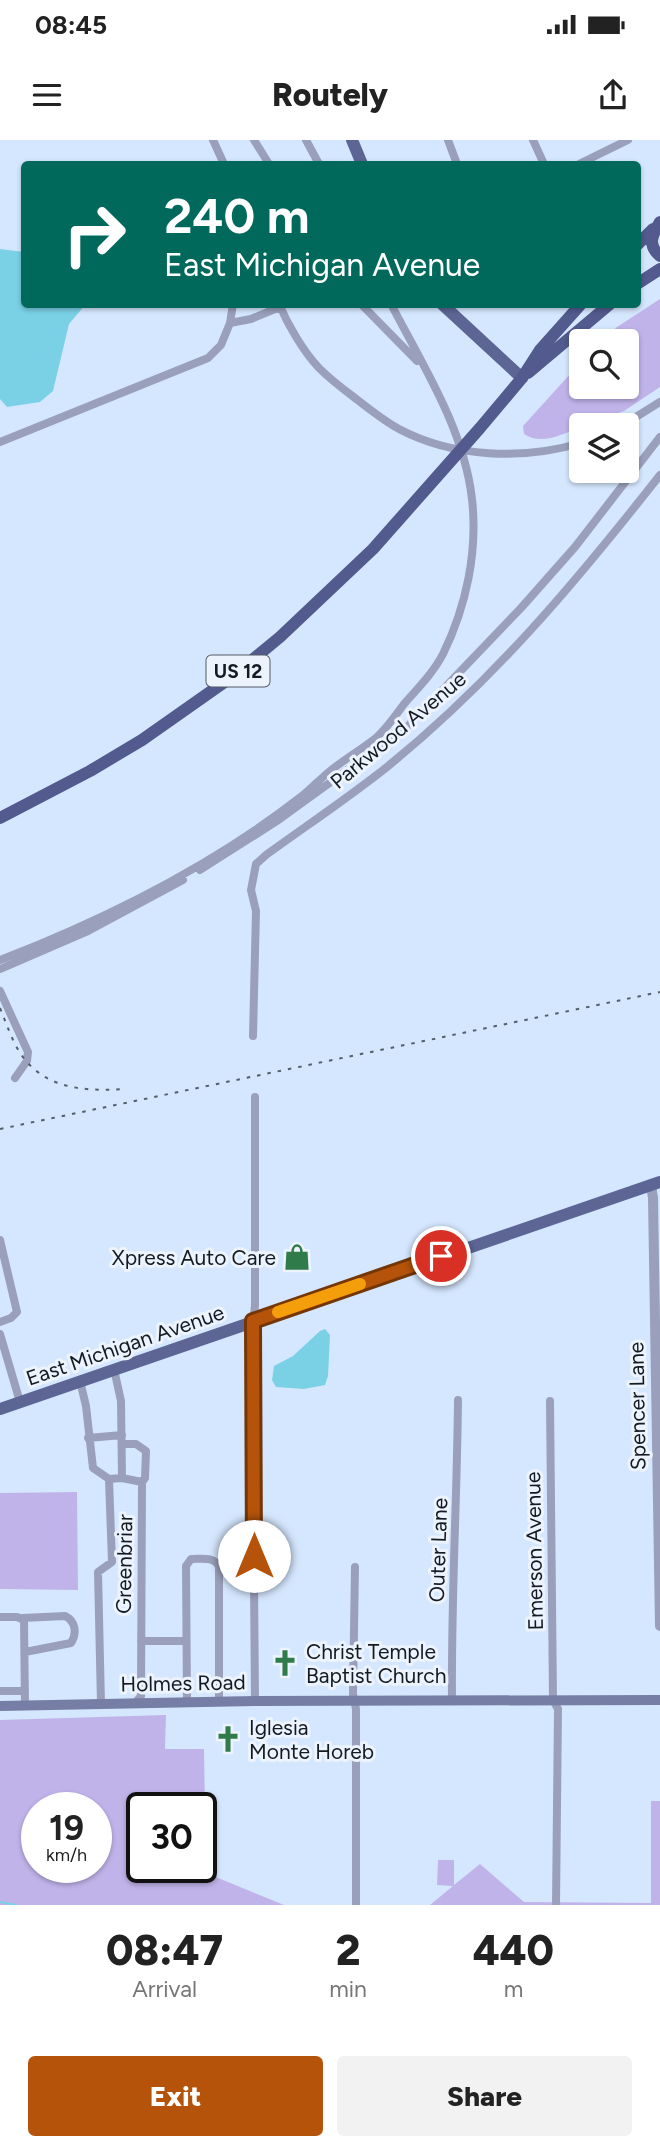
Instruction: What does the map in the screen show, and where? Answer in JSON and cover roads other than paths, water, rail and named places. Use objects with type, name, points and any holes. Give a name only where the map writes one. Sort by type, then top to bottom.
[{"type":"highway","points":[[641,241],[660,222]]},
{"type":"highway","points":[[660,222],[652,239],[653,248],[660,256]]},
{"type":"highway","points":[[641,281],[660,269]]},
{"type":"highway","name":"US 12","points":[[0,818],[132,746],[233,676],[324,597],[373,549],[443,472],[522,378],[540,349],[577,308]]},
{"type":"highway","name":"US 12","points":[[522,378],[605,308]]},
{"type":"main road","points":[[352,140],[361,161]]},
{"type":"main road","points":[[446,308],[522,378]]},
{"type":"main road","name":"East Michigan Avenue","points":[[0,1409],[656,1183]]},
{"type":"main road","name":"Holmes Road","points":[[0,1706],[255,1701],[660,1700]]},
{"type":"street","points":[[213,140],[223,161]]},
{"type":"street","points":[[254,140],[267,161]]},
{"type":"street","points":[[306,140],[317,161]]},
{"type":"street","points":[[448,140],[456,161]]},
{"type":"street","points":[[533,140],[543,161]]},
{"type":"street","points":[[585,161],[625,141]]},
{"type":"street","points":[[0,442],[208,358],[221,345],[230,323],[232,308]]},
{"type":"street","points":[[230,323],[251,319],[275,308]]},
{"type":"street","points":[[280,308],[317,366],[371,411],[400,429],[450,447],[477,452],[515,454],[569,446]]},
{"type":"street","points":[[365,308],[422,366]]},
{"type":"street","points":[[0,969],[151,892],[252,831],[379,736],[426,680],[442,655],[458,618],[467,586],[472,554],[472,502],[467,468],[450,420],[393,308]]},
{"type":"street","points":[[639,415],[660,402]]},
{"type":"street","points":[[0,960],[18,958],[88,931],[150,899],[226,855],[277,821],[408,726],[566,557],[660,437]]},
{"type":"street","name":"Parkwood Avenue","points":[[253,1036],[256,911],[251,890],[256,864],[386,768],[491,673],[594,560],[660,475]]},
{"type":"street","points":[[0,991],[28,1052],[26,1062],[15,1078]]},
{"type":"street","points":[[255,1701],[253,1321],[256,1097]]},
{"type":"street","name":"Spencer Lane","points":[[656,1183],[653,1198],[660,1626]]},
{"type":"street","points":[[0,1240],[17,1312],[11,1318],[0,1322]]},
{"type":"street","points":[[0,1334],[20,1402]]},
{"type":"street","points":[[114,1369],[121,1401],[122,1478]]},
{"type":"street","points":[[80,1381],[86,1406],[93,1468],[109,1479],[122,1478],[142,1482]]},
{"type":"street","name":"Outer Lane","points":[[452,1701],[458,1400]]},
{"type":"street","name":"Emerson Avenue","points":[[550,1401],[553,1700],[558,1709],[556,1905]]},
{"type":"street","points":[[88,1438],[122,1440]]},
{"type":"street","name":"Greenbriar","points":[[122,1440],[136,1444],[146,1451],[145,1478],[142,1482],[141,1696],[135,1703]]},
{"type":"street","points":[[101,1704],[98,1572],[113,1562],[109,1479]]},
{"type":"street","points":[[187,1703],[186,1566],[191,1559],[212,1559],[219,1567],[219,1702]]},
{"type":"street","points":[[355,1567],[353,1702],[356,1709],[356,1905]]},
{"type":"street","points":[[0,1618],[65,1616],[74,1624],[74,1638],[71,1643],[25,1653]]},
{"type":"street","points":[[22,1618],[25,1625],[25,1706]]},
{"type":"street","points":[[141,1642],[186,1641]]},
{"type":"street","points":[[0,1692],[24,1691]]},
{"type":"water","points":[[0,249],[21,252],[21,308],[82,308],[69,324],[53,391],[40,402],[7,407],[0,399]]},
{"type":"water","points":[[325,1329],[330,1335],[325,1385],[304,1389],[276,1387],[272,1380],[274,1366],[293,1356]]},
{"type":"waterway","points":[[0,1902],[16,1905]]},
{"type":"railway","points":[[0,1129],[660,992]]},
{"type":"railway","points":[[0,1008],[13,1040],[24,1059],[35,1070],[61,1084],[76,1088],[125,1089]]},
{"type":"place","name":"Xpress Auto Care","points":[[297,1257]]},
{"type":"place","name":"Christ Temple Baptist Church","points":[[285,1663]]},
{"type":"place","name":"Iglesia Monte Horeb","points":[[228,1739]]}]
